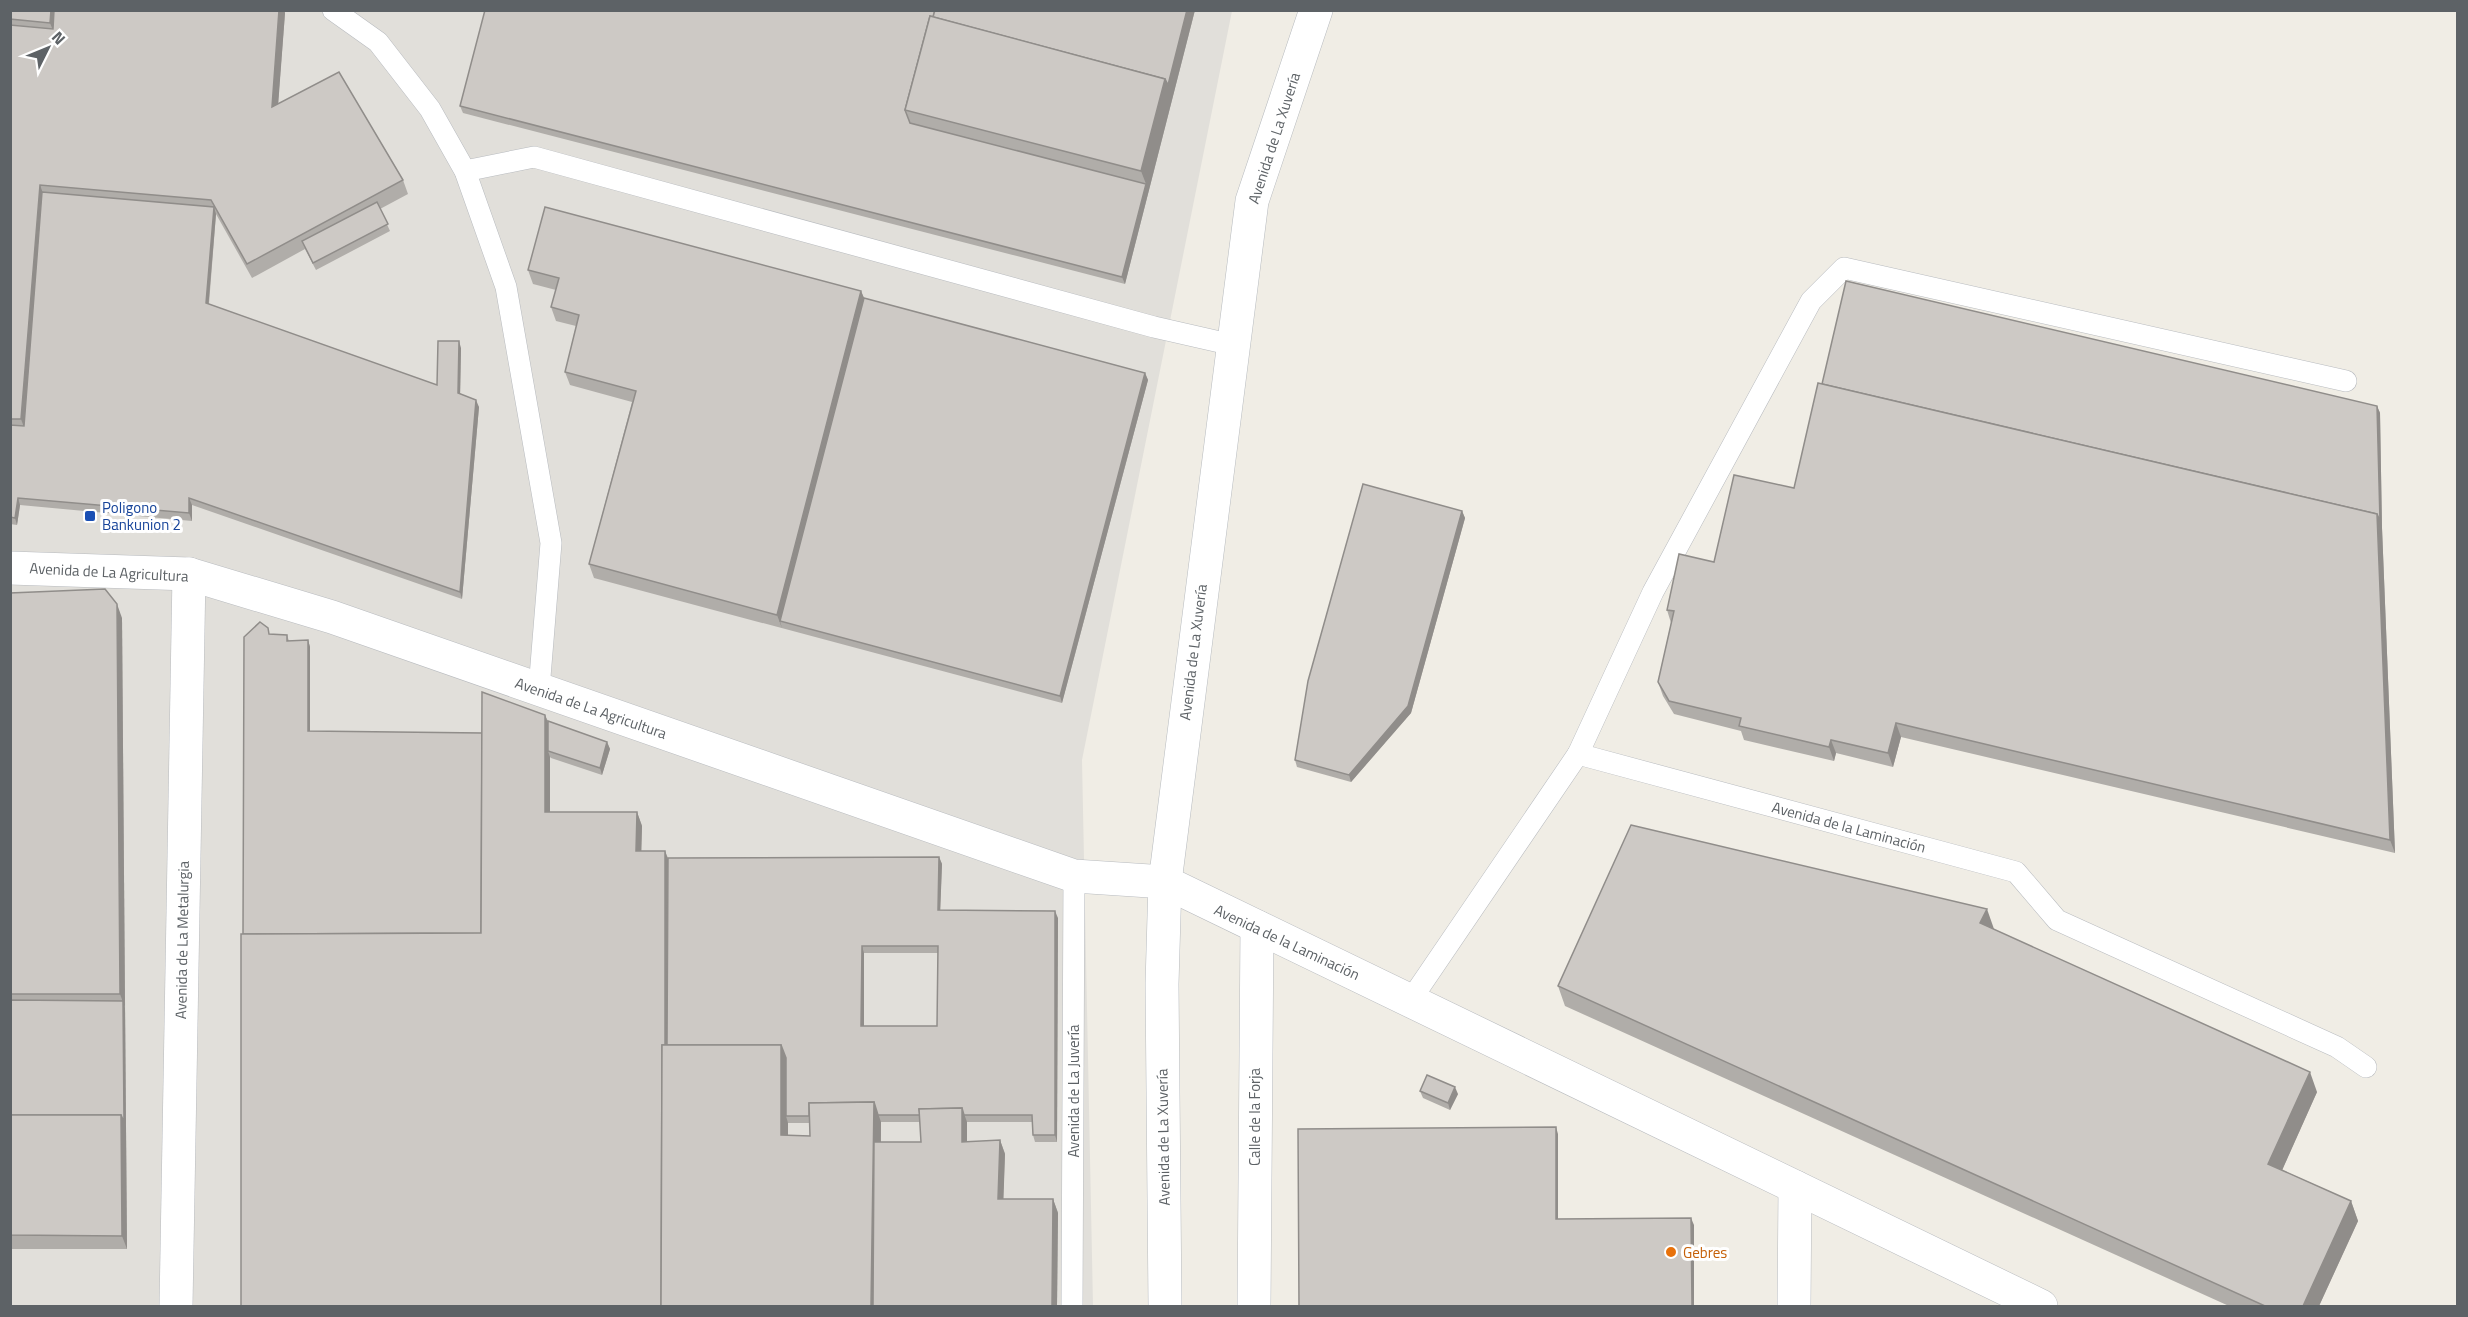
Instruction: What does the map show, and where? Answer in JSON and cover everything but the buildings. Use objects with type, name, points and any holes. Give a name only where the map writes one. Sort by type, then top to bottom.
[{"type":"street","name":"Avenida de La Xuvería","points":[[1165,1306],[1162,984],[1165,882],[1252,201],[1316,10]]},
{"type":"street","name":"Avenida de La Agricultura","points":[[10,568],[189,574],[332,617],[1074,876],[1165,882]]},
{"type":"street","name":"Avenida de La Metalurgia","points":[[176,1306],[189,574]]},
{"type":"street","name":"Avenida de la Laminación","points":[[1165,882],[2041,1306]]},
{"type":"street","name":"Calle de la Forja","points":[[1254,1306],[1257,927]]},
{"type":"street","points":[[1794,1306],[1795,1187]]},
{"type":"lane","points":[[333,10],[378,42],[430,110],[465,171],[506,287],[551,543],[539,689]]},
{"type":"lane","points":[[465,171],[534,157],[1154,327],[1233,345]]},
{"type":"lane","points":[[1410,1001],[1578,754],[1653,592],[1811,301],[1844,268],[2346,381]]},
{"type":"lane","name":"Avenida de la Laminación","points":[[1578,754],[2016,872],[2057,920],[2337,1047],[2366,1067]]},
{"type":"lane","name":"Avenida de La Juvería","points":[[1072,1306],[1074,876]]},
{"type":"shaded area","points":[[10,11],[1232,11],[1082,760],[1093,1306],[11,1306]]},
{"type":"place","name":"Poligono Bankunion 2","points":[[90,516]]},
{"type":"place","name":"Gebres","points":[[1671,1252]]}]
